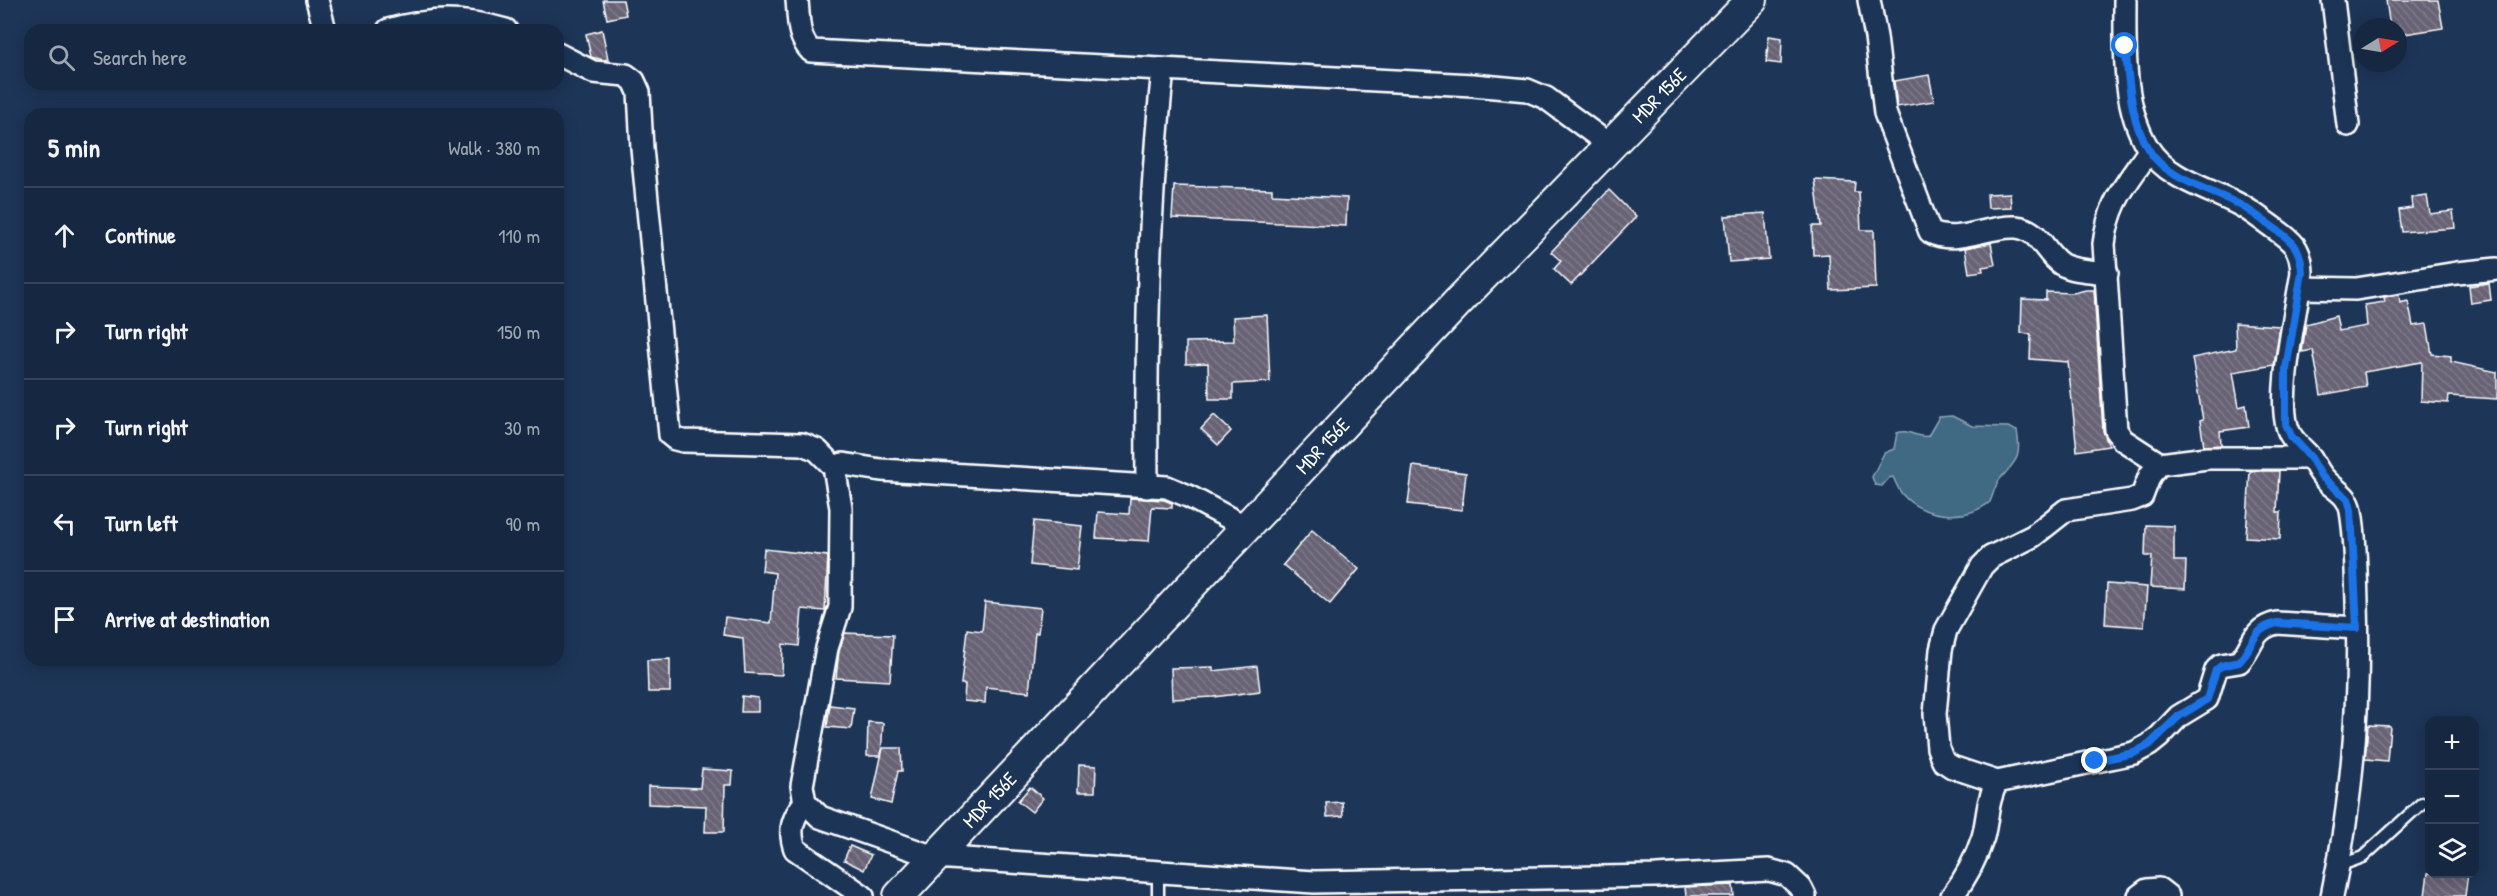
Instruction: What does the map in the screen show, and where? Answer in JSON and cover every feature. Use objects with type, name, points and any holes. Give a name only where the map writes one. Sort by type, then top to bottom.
[{"type":"main road","name":"MDR 156E","points":[[899,896],[1458,302],[1752,0]]},
{"type":"street","points":[[317,0],[323,24]]},
{"type":"street","points":[[797,0],[799,31],[803,42],[812,51],[1473,85],[1527,90],[1546,98],[1611,146]]},
{"type":"street","points":[[1869,0],[1885,113],[1930,232],[1939,237],[1958,236],[1992,228],[2019,227],[2038,236],[2051,255],[2062,265],[2107,273]]},
{"type":"street","points":[[2125,0],[2125,46],[2130,90],[2138,129],[2149,151],[2176,176],[2244,207],[2293,242],[2301,257],[2300,288],[2286,369],[2286,424],[2291,436],[2311,458],[2322,477],[2348,499],[2351,510],[2357,628],[2359,670],[2356,722],[2342,847],[2332,896]]},
{"type":"street","points":[[2333,0],[2348,125]]},
{"type":"street","points":[[409,24],[440,20],[485,24]]},
{"type":"street","points":[[564,57],[593,72],[626,75],[634,81],[639,92],[642,157],[670,435],[683,441],[802,444],[817,450],[834,467],[842,508],[840,608],[827,648],[802,786],[805,802],[820,818],[934,857],[1326,882],[1656,876],[1769,870],[1787,876],[1802,888],[1805,896]]},
{"type":"street","points":[[1147,487],[1146,316],[1163,70]]},
{"type":"street","points":[[2149,151],[2115,201],[2107,219],[2104,244],[2116,430],[2123,440],[2160,464],[2207,458],[2311,458]]},
{"type":"street","points":[[2300,288],[2356,289],[2497,269]]},
{"type":"street","points":[[834,467],[843,464],[881,470],[1167,487],[1246,527]]},
{"type":"street","points":[[2160,464],[2150,475],[2142,496],[2132,500],[2066,510],[2033,536],[1991,557],[1982,566],[1946,630],[1941,650],[1935,714],[1938,748],[1943,761],[1952,767],[1997,782],[2134,753],[2149,745],[2179,716],[2207,699],[2216,670],[2221,666],[2239,662],[2257,632],[2267,626],[2277,623],[2357,628]]},
{"type":"street","points":[[1952,896],[1968,875],[1983,836],[1990,794],[1997,782]]},
{"type":"street","points":[[805,802],[792,823],[790,836],[795,849],[863,896]]},
{"type":"street","points":[[2139,896],[2147,890],[2159,889],[2168,896]]},
{"type":"lane","points":[[2338,866],[2363,857],[2422,803]]},
{"type":"lane","points":[[1158,872],[1158,896]]},
{"type":"water","points":[[1952,416],[1972,426],[2008,427],[2017,431],[2018,453],[2010,468],[1998,481],[1990,502],[1969,513],[1945,515],[1921,508],[1911,502],[1901,492],[1893,477],[1882,486],[1875,485],[1872,477],[1884,453],[1894,449],[1897,433],[1928,436],[1939,417]]},
{"type":"building","points":[[603,0],[623,0],[626,15],[607,19]]},
{"type":"building","points":[[2386,0],[2438,0],[2443,28],[2407,34],[2407,18],[2389,18]]},
{"type":"building","points":[[602,30],[608,59],[604,60],[591,57],[586,34]]},
{"type":"building","points":[[1769,36],[1782,38],[1781,64],[1766,62]]},
{"type":"building","points":[[1929,75],[1934,101],[1897,107],[1894,81]]},
{"type":"building","points":[[1815,180],[1855,182],[1854,192],[1859,192],[1861,230],[1874,230],[1876,288],[1831,290],[1829,254],[1813,255],[1812,226],[1821,226]]},
{"type":"building","points":[[1174,186],[1272,189],[1272,194],[1347,198],[1346,226],[1172,218]]},
{"type":"building","points":[[1609,190],[1636,217],[1571,285],[1554,269],[1561,261],[1551,252]]},
{"type":"building","points":[[2010,193],[2011,207],[1988,208],[1987,194]]},
{"type":"building","points":[[2427,196],[2430,214],[2453,211],[2455,228],[2402,232],[2399,210],[2412,208],[2411,198]]},
{"type":"building","points":[[1765,213],[1769,259],[1729,262],[1725,216]]},
{"type":"building","points":[[1991,243],[1995,265],[1982,267],[1983,271],[1969,273],[1965,248]]},
{"type":"building","points":[[2489,283],[2491,300],[2471,303],[2469,286]]},
{"type":"building","points":[[2094,290],[2103,431],[2109,446],[2077,451],[2068,362],[2030,359],[2031,334],[2021,333],[2022,299],[2046,300],[2046,292],[2073,293]]},
{"type":"building","points":[[2399,295],[2400,303],[2408,301],[2413,326],[2427,324],[2432,354],[2451,356],[2451,362],[2497,372],[2497,399],[2449,396],[2448,403],[2421,401],[2422,362],[2364,372],[2366,387],[2321,395],[2313,350],[2302,352],[2306,324],[2336,316],[2339,331],[2367,326],[2365,305],[2385,302],[2384,297]]},
{"type":"building","points":[[1267,315],[1270,382],[1233,384],[1233,399],[1209,399],[1208,363],[1186,364],[1186,342],[1234,341],[1233,317]]},
{"type":"building","points":[[2235,323],[2280,326],[2274,365],[2233,372],[2239,407],[2246,405],[2249,427],[2220,431],[2221,445],[2204,446],[2200,421],[2203,420],[2192,358],[2236,349]]},
{"type":"building","points":[[1214,415],[1231,431],[1218,445],[1201,429]]},
{"type":"building","points":[[1413,466],[1466,473],[1462,510],[1408,504]]},
{"type":"building","points":[[2250,471],[2279,471],[2277,512],[2281,512],[2280,539],[2246,537]]},
{"type":"building","points":[[1130,498],[1164,500],[1172,503],[1172,508],[1152,507],[1149,541],[1096,538],[1098,512],[1129,514]]},
{"type":"building","points":[[1034,521],[1082,526],[1077,570],[1030,565]]},
{"type":"building","points":[[2146,525],[2174,526],[2174,561],[2186,561],[2185,589],[2150,587],[2152,556],[2145,556]]},
{"type":"building","points":[[1312,530],[1359,569],[1330,604],[1283,565]]},
{"type":"building","points":[[764,549],[828,556],[825,611],[802,609],[799,646],[783,644],[782,675],[745,673],[743,638],[723,635],[725,617],[771,623],[775,573],[762,571]]},
{"type":"building","points":[[2107,584],[2147,587],[2144,627],[2105,624]]},
{"type":"building","points":[[985,602],[1041,608],[1038,633],[1035,633],[1029,692],[986,687],[985,703],[964,701],[965,684],[961,684],[967,629],[982,631]]},
{"type":"building","points":[[845,633],[893,635],[890,681],[836,678],[839,651]]},
{"type":"building","points":[[670,659],[670,692],[648,692],[647,660]]},
{"type":"building","points":[[1257,666],[1260,691],[1214,697],[1172,699],[1171,668],[1213,667],[1213,671]]},
{"type":"building","points":[[742,696],[758,698],[758,712],[741,712]]},
{"type":"building","points":[[830,705],[854,708],[851,729],[827,727]]},
{"type":"building","points":[[868,722],[883,723],[881,756],[867,756]]},
{"type":"building","points":[[2368,725],[2390,726],[2387,761],[2365,759]]},
{"type":"building","points":[[883,748],[901,748],[902,771],[898,771],[891,804],[872,799]]},
{"type":"building","points":[[1079,765],[1096,766],[1095,792],[1078,792]]},
{"type":"building","points":[[702,769],[733,771],[732,785],[725,785],[724,832],[705,832],[706,806],[648,804],[648,786],[700,788]]},
{"type":"building","points":[[1030,787],[1043,798],[1032,812],[1018,801]]},
{"type":"building","points":[[1342,802],[1343,816],[1327,817],[1326,803]]},
{"type":"building","points":[[850,846],[871,855],[864,870],[844,860]]},
{"type":"building","points":[[2427,878],[2467,878],[2465,896],[2425,896]]},
{"type":"building","points":[[1733,885],[1734,896],[1686,896],[1685,887]]},
{"type":"route","points":[[2095,761],[2134,753],[2149,745],[2179,716],[2207,699],[2216,670],[2221,666],[2239,662],[2257,632],[2267,626],[2277,623],[2357,628],[2356,575],[2351,510],[2348,499],[2322,477],[2311,458],[2291,436],[2286,424],[2286,369],[2302,272],[2301,257],[2293,242],[2244,207],[2176,176],[2149,151],[2138,129],[2130,90],[2125,46]]}]
